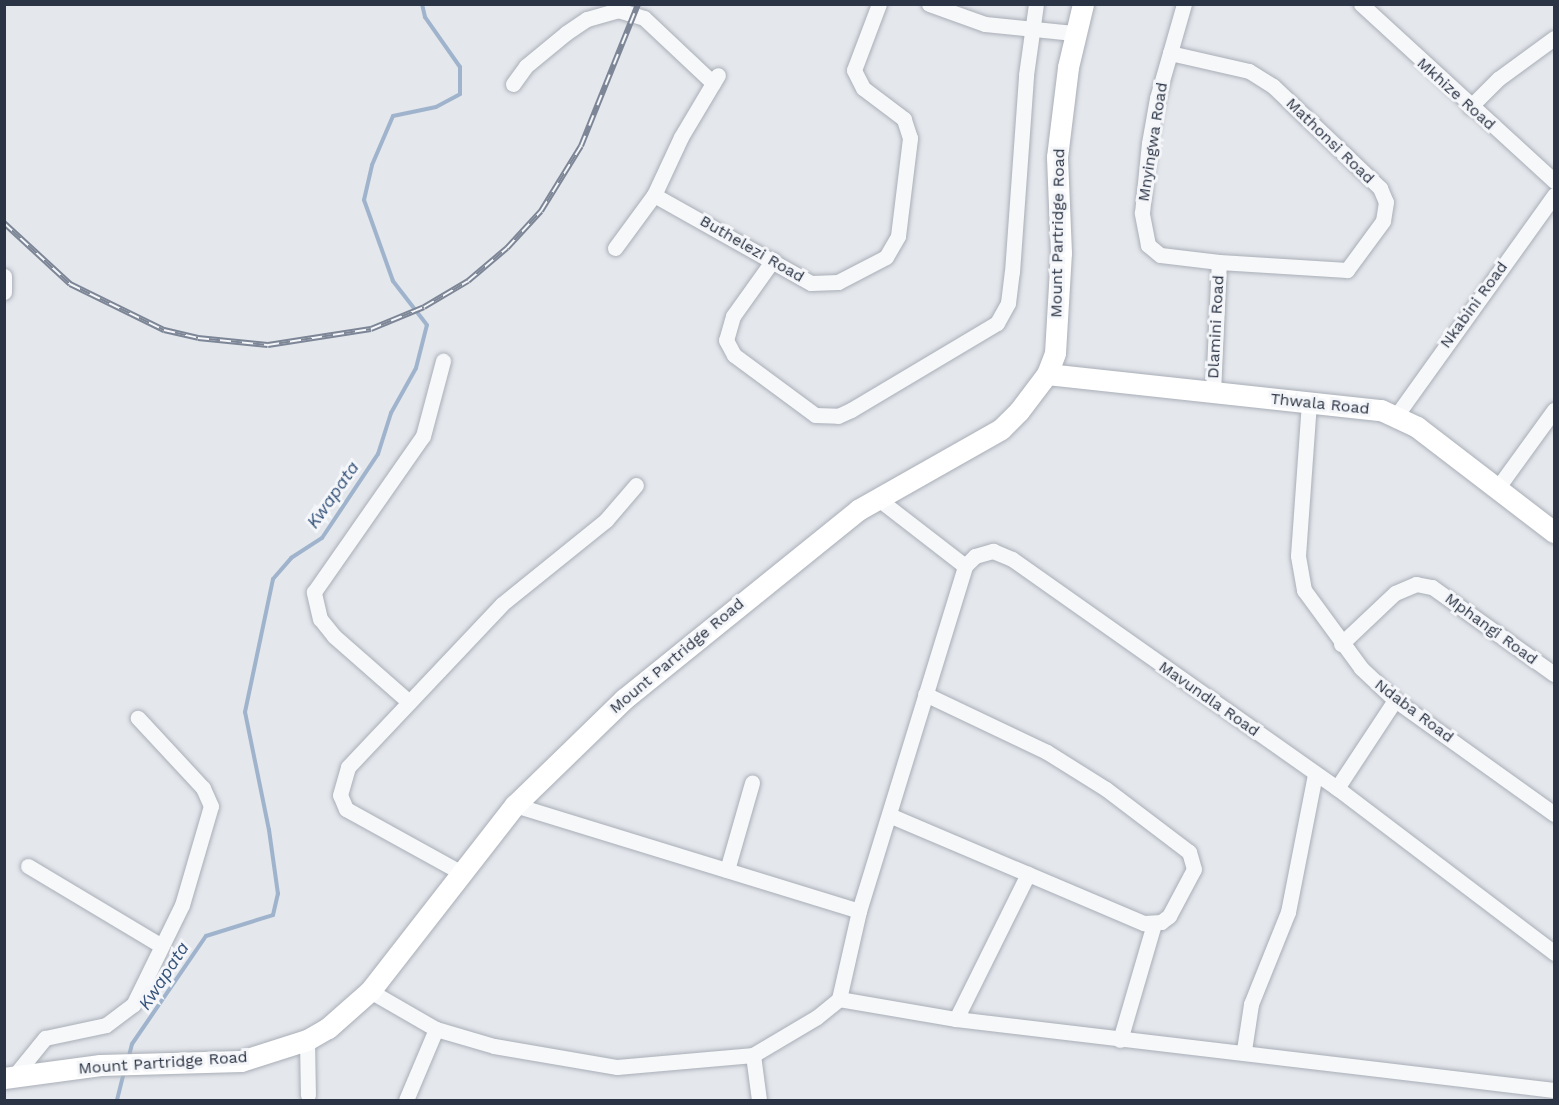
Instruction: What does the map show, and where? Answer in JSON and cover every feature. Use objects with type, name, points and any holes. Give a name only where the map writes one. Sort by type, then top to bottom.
[{"type":"street","name":"Buthelezi Road","points":[[654,195],[811,283],[838,282],[886,257],[898,236],[910,161],[908,127],[900,114],[863,88],[854,70],[879,4]]},
{"type":"street","points":[[929,4],[967,20],[1031,31],[1074,33]]},
{"type":"street","points":[[772,260],[733,316],[726,340],[734,355],[815,415],[838,416],[851,410],[997,323],[1008,303],[1012,272],[1031,31],[1036,4]]},
{"type":"street","name":"Mount Partridge Road","points":[[10,1076],[100,1065],[241,1061],[307,1040],[352,1011],[514,805],[624,699],[770,577],[877,498],[1001,429],[1047,374],[1055,353],[1061,253],[1057,157],[1074,33],[1083,4]]},
{"type":"street","name":"Mnyingwa Road","points":[[1148,245],[1142,213],[1149,143],[1184,4]]},
{"type":"street","name":"Mkhize Road","points":[[1361,4],[1470,107],[1554,181]]},
{"type":"street","points":[[513,84],[526,66],[566,33],[587,19],[618,10],[644,18],[716,79],[681,137],[654,195],[615,248]]},
{"type":"street","points":[[1470,107],[1498,79],[1554,38]]},
{"type":"street","name":"Mathonsi Road","points":[[1148,245],[1160,255],[1314,272],[1347,270],[1383,221],[1386,202],[1368,177],[1273,86],[1249,71],[1170,53]]},
{"type":"street","name":"Nkabini Road","points":[[1396,416],[1554,195]]},
{"type":"street","name":"Dlamini Road","points":[[1213,392],[1219,262]]},
{"type":"street","points":[[4,276],[4,292]]},
{"type":"street","points":[[409,702],[334,636],[320,619],[314,592],[423,436],[443,361]]},
{"type":"street","name":"Thwala Road","points":[[1047,374],[1360,407],[1396,416],[1554,532]]},
{"type":"street","name":"Ndaba Road","points":[[1309,402],[1299,576],[1341,644],[1395,700],[1554,814]]},
{"type":"street","points":[[1496,490],[1554,410]]},
{"type":"street","points":[[460,872],[342,803],[348,767],[502,604],[606,519],[636,485]]},
{"type":"street","points":[[839,999],[859,911],[965,566],[877,498]]},
{"type":"street","name":"Mavundla Road","points":[[965,566],[983,552],[1001,553],[1012,559],[1337,788],[1554,953]]},
{"type":"street","name":"Mphangi Road","points":[[1341,644],[1395,593],[1416,584],[1432,586],[1554,674]]},
{"type":"street","points":[[925,694],[1047,752],[1190,852],[1194,869],[1169,916],[1154,924],[1120,1040]]},
{"type":"street","points":[[1337,788],[1395,700]]},
{"type":"street","points":[[10,1076],[45,1038],[106,1024],[133,1005],[149,978],[160,945],[183,905],[211,806],[204,788],[138,718]]},
{"type":"street","points":[[1244,1050],[1251,1004],[1288,912],[1315,774]]},
{"type":"street","points":[[728,870],[752,783]]},
{"type":"street","points":[[514,805],[859,911]]},
{"type":"street","points":[[889,814],[1028,874],[1154,924]]},
{"type":"street","points":[[28,866],[160,945]]},
{"type":"street","points":[[956,1019],[1028,874]]},
{"type":"street","points":[[370,991],[436,1029],[494,1046],[617,1067],[753,1055],[839,999],[956,1019],[1120,1040],[1244,1050],[1554,1090]]},
{"type":"street","points":[[406,1101],[436,1029]]},
{"type":"street","points":[[307,1040],[308,1095]]},
{"type":"street","points":[[753,1055],[759,1101]]},
{"type":"waterway","name":"Kwapata","points":[[129,1056],[132,1044],[206,936],[273,915],[278,894],[269,830],[245,712],[273,579],[291,558],[322,538],[378,454],[391,413],[416,368],[427,325],[393,281],[364,200],[372,165],[393,116],[436,107],[460,94],[460,67],[425,17],[422,4]]},
{"type":"waterway","name":"Kwapata","points":[[117,1100],[124,1072]]},
{"type":"railway","points":[[4,223],[70,284],[164,330],[198,338],[268,345],[371,329],[424,307],[468,281],[507,248],[541,211],[581,146],[638,4]]}]
